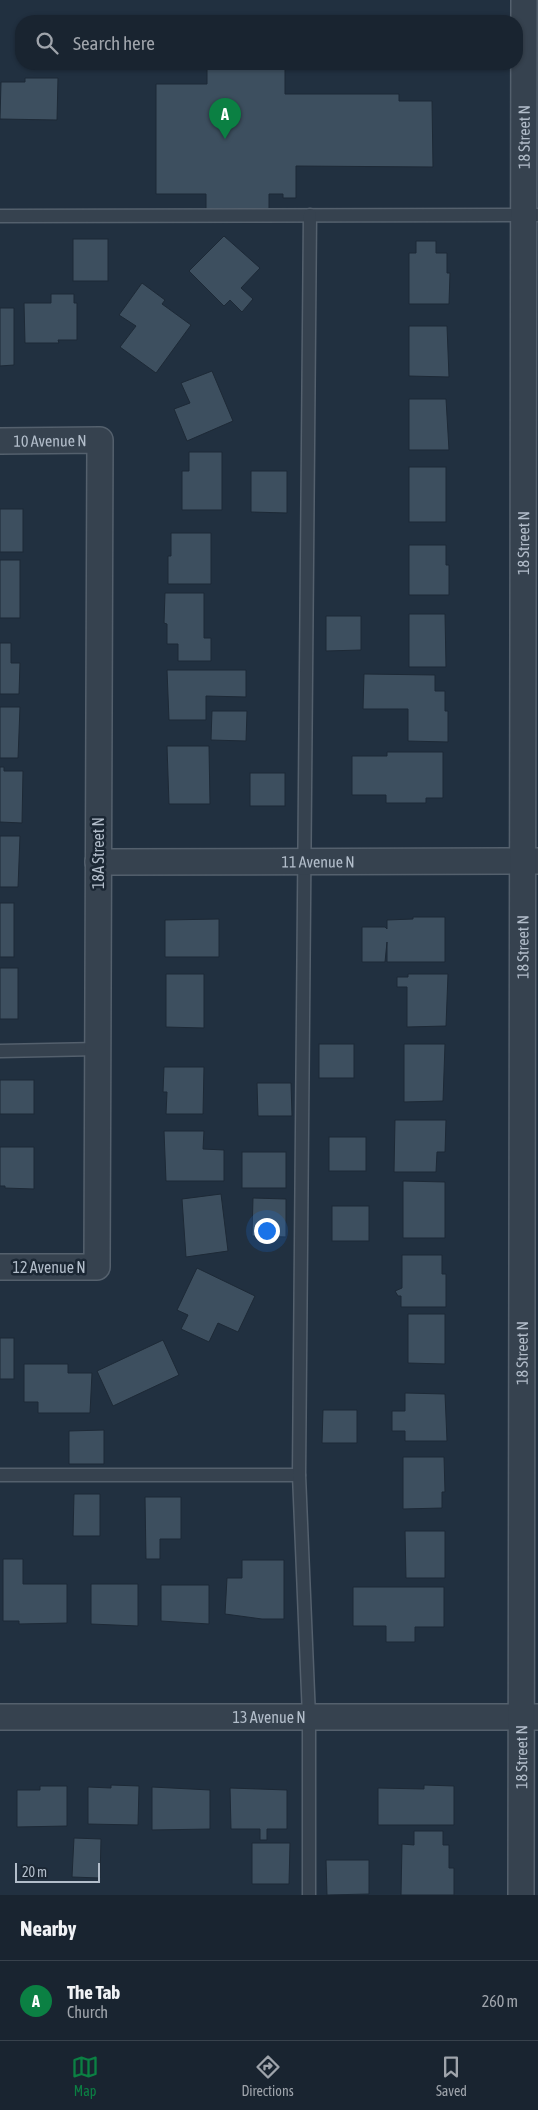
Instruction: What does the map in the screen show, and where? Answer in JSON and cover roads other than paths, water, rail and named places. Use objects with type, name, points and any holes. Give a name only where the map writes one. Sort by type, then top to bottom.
[{"type":"street","name":"18 Street N","points":[[521,1895],[530,1717],[531,215],[524,0]]},
{"type":"street","name":"10 Avenue N","points":[[0,441],[100,440]]},
{"type":"street","name":"18A Street N","points":[[98,1267],[100,440]]},
{"type":"street","name":"11 Avenue N","points":[[98,862],[531,861]]},
{"type":"street","name":"12 Avenue N","points":[[0,1267],[98,1267]]},
{"type":"street","name":"13 Avenue N","points":[[0,1717],[530,1717]]},
{"type":"lane","points":[[309,1895],[309,1717],[299,1475],[310,215]]},
{"type":"lane","points":[[0,216],[531,215]]},
{"type":"lane","points":[[0,1051],[98,1050]]},
{"type":"lane","points":[[0,1475],[299,1475]]},
{"type":"place","name":"The Tab","points":[[225,139]]}]
